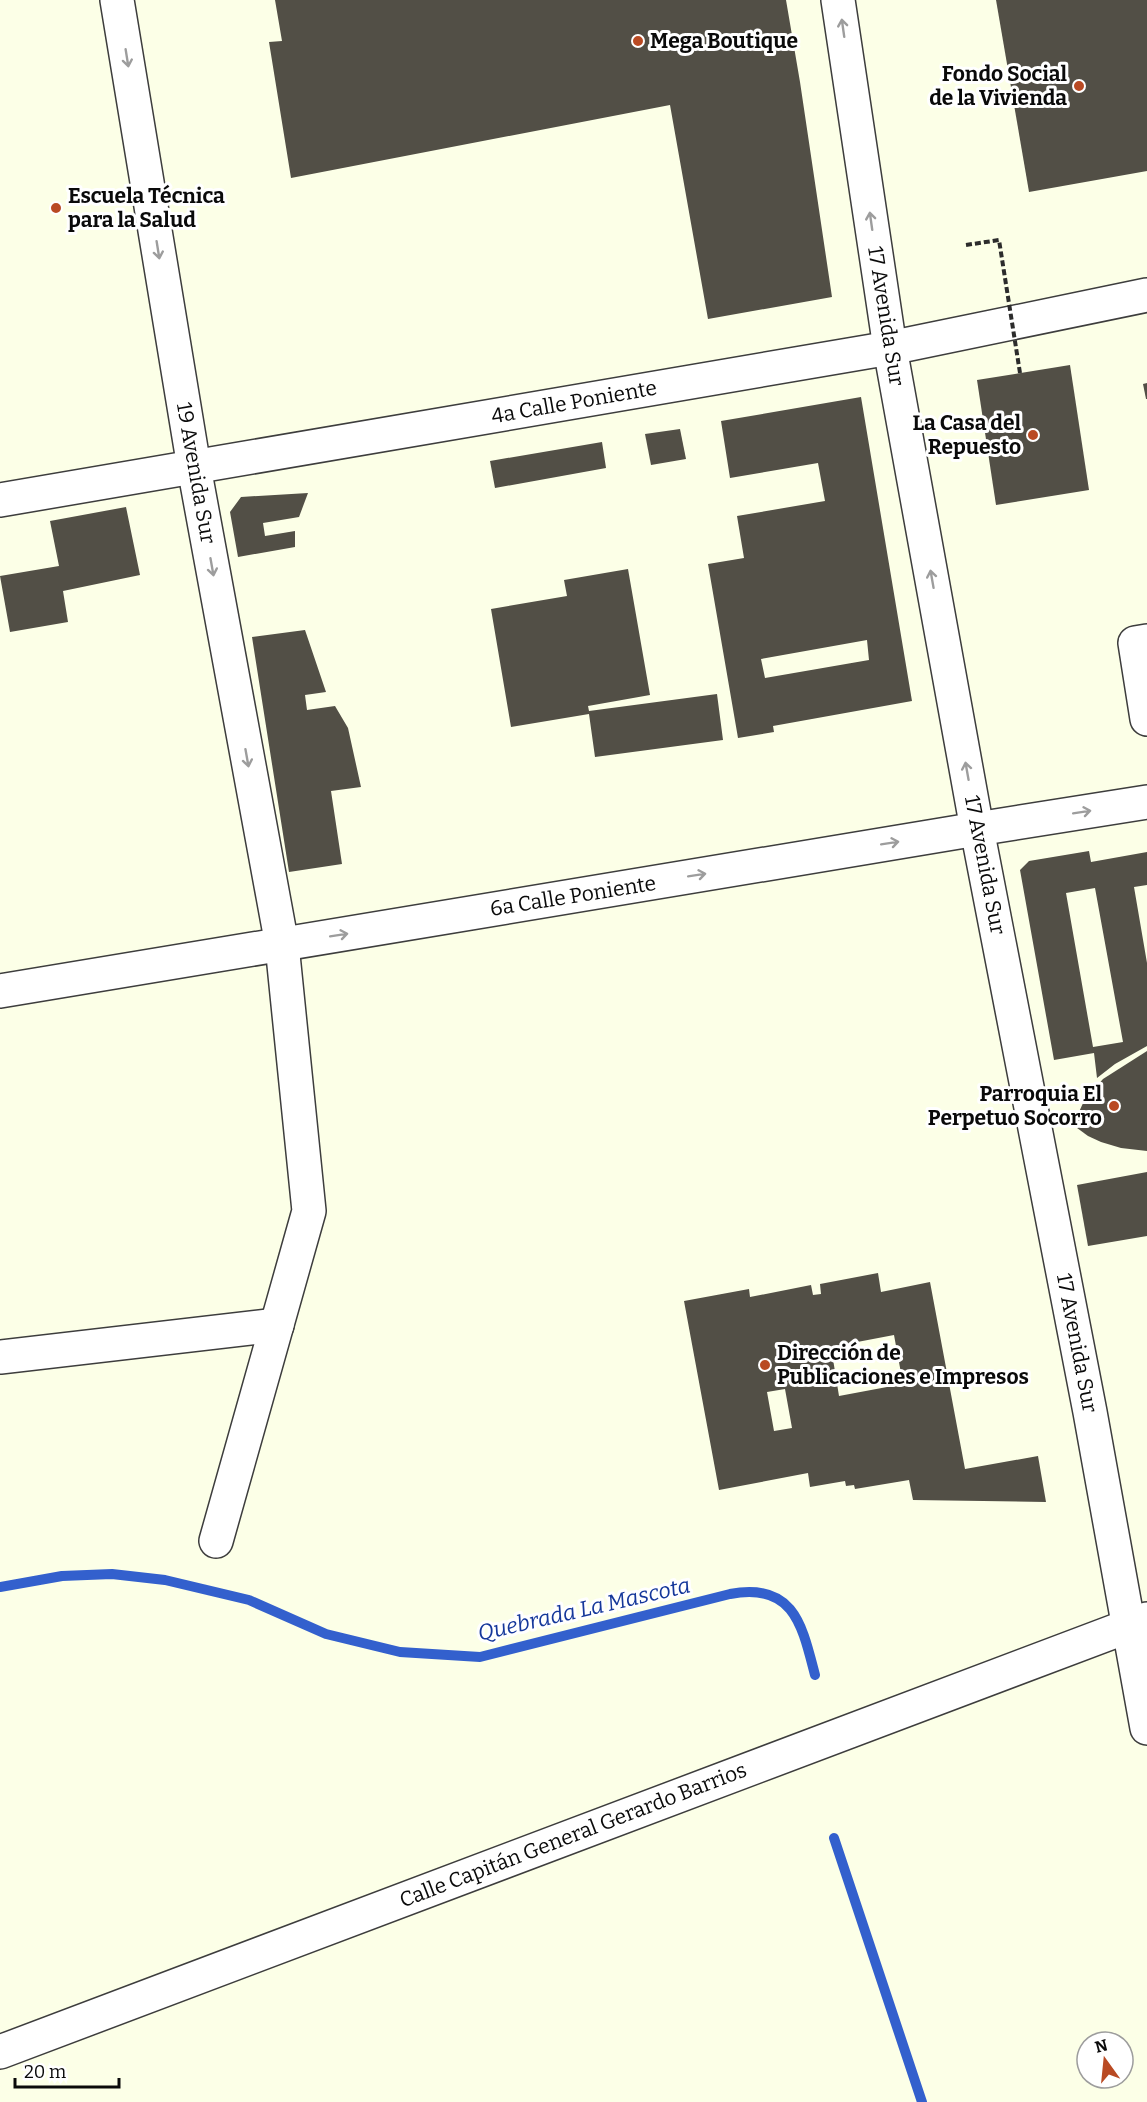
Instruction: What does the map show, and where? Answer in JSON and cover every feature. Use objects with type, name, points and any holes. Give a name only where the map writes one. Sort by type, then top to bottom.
[{"type":"street","name":"19 Avenida Sur","points":[[117,0],[194,467],[282,945],[309,1211],[216,1541]]},
{"type":"street","name":"17 Avenida Sur","points":[[838,0],[890,348],[977,829],[1090,1413],[1138,1622],[1147,1728]]},
{"type":"street","name":"4a Calle Poniente","points":[[0,500],[890,348],[1147,295]]},
{"type":"street","points":[[1147,641],[1135,643],[1147,719]]},
{"type":"street","name":"6a Calle Poniente","points":[[0,991],[1147,802]]},
{"type":"street","points":[[0,1357],[277,1325]]},
{"type":"street","name":"Calle Capitán General Gerardo Barrios","points":[[0,2052],[1138,1622]]},
{"type":"path","points":[[966,245],[999,240],[1020,373]]},
{"type":"building","points":[[275,0],[786,0],[832,297],[708,319],[670,105],[291,178],[269,42],[282,41]]},
{"type":"building","name":"Fondo Social de la Vivienda","points":[[996,0],[1147,0],[1147,171],[1029,192]]},
{"type":"building","name":"La Casa del Repuesto","points":[[1070,365],[1089,490],[996,505],[977,380]]},
{"type":"building","points":[[1147,383],[1147,399],[1146,399],[1143,384]]},
{"type":"building","points":[[861,397],[912,701],[773,726],[774,732],[738,738],[708,564],[744,558],[737,516],[825,501],[818,463],[730,478],[721,421]],"holes":[[[867,640],[869,660],[765,678],[761,659]]]},
{"type":"building","points":[[680,429],[686,459],[651,465],[645,434]]},
{"type":"building","points":[[602,442],[606,468],[495,488],[490,461]]},
{"type":"building","points":[[308,493],[299,517],[263,523],[265,536],[295,531],[295,547],[238,557],[230,512],[241,497]]},
{"type":"building","points":[[126,507],[140,575],[63,591],[68,622],[10,632],[0,576],[59,566],[50,521]]},
{"type":"building","points":[[628,569],[650,695],[588,706],[589,711],[717,694],[723,740],[595,757],[589,714],[511,727],[491,609],[567,596],[564,580]]},
{"type":"building","points":[[305,630],[326,692],[305,695],[307,710],[335,706],[348,728],[361,787],[331,791],[342,864],[289,872],[252,637]]},
{"type":"building","points":[[1089,851],[1091,862],[1147,852],[1147,885],[1134,887],[1147,963],[1147,1046],[1115,1064],[1097,1078],[1094,1053],[1054,1060],[1020,870],[1029,861]],"holes":[[[1095,888],[1123,1042],[1093,1047],[1066,893]]]},
{"type":"building","name":"Parroquia El Perpetuo Socorro","points":[[1147,1051],[1147,1151],[1121,1148],[1101,1142],[1073,1125],[1084,1101],[1103,1079]]},
{"type":"building","points":[[1147,1172],[1147,1236],[1088,1246],[1077,1185]]},
{"type":"building","name":"Dirección de Publicaciones e Impresos","points":[[878,1273],[881,1292],[930,1282],[965,1469],[1038,1456],[1046,1502],[913,1500],[909,1480],[855,1489],[854,1485],[846,1486],[845,1481],[810,1487],[808,1473],[719,1490],[684,1301],[749,1289],[750,1297],[811,1285],[813,1295],[821,1294],[820,1284]],"holes":[[[894,1335],[903,1384],[839,1396],[831,1347]],[[785,1389],[792,1428],[774,1431],[767,1392]]]},
{"type":"waterway","name":"Quebrada La Mascota","points":[[0,1587],[62,1576],[112,1574],[165,1580],[249,1600],[326,1634],[400,1652],[480,1657],[730,1594],[751,1592],[768,1595],[782,1601],[792,1611],[805,1640],[815,1675]]},
{"type":"waterway","name":"Quebrada La Mascota","points":[[834,1838],[922,2102]]},
{"type":"place","name":"Mega Boutique","points":[[638,41]]},
{"type":"place","name":"Fondo Social de la Vivienda","points":[[1079,86]]},
{"type":"place","name":"Escuela Técnica para la Salud","points":[[56,208]]},
{"type":"place","name":"La Casa del Repuesto","points":[[1033,435]]},
{"type":"place","name":"Parroquia El Perpetuo Socorro","points":[[1114,1106]]},
{"type":"place","name":"Dirección de Publicaciones e Impresos","points":[[765,1365]]}]
